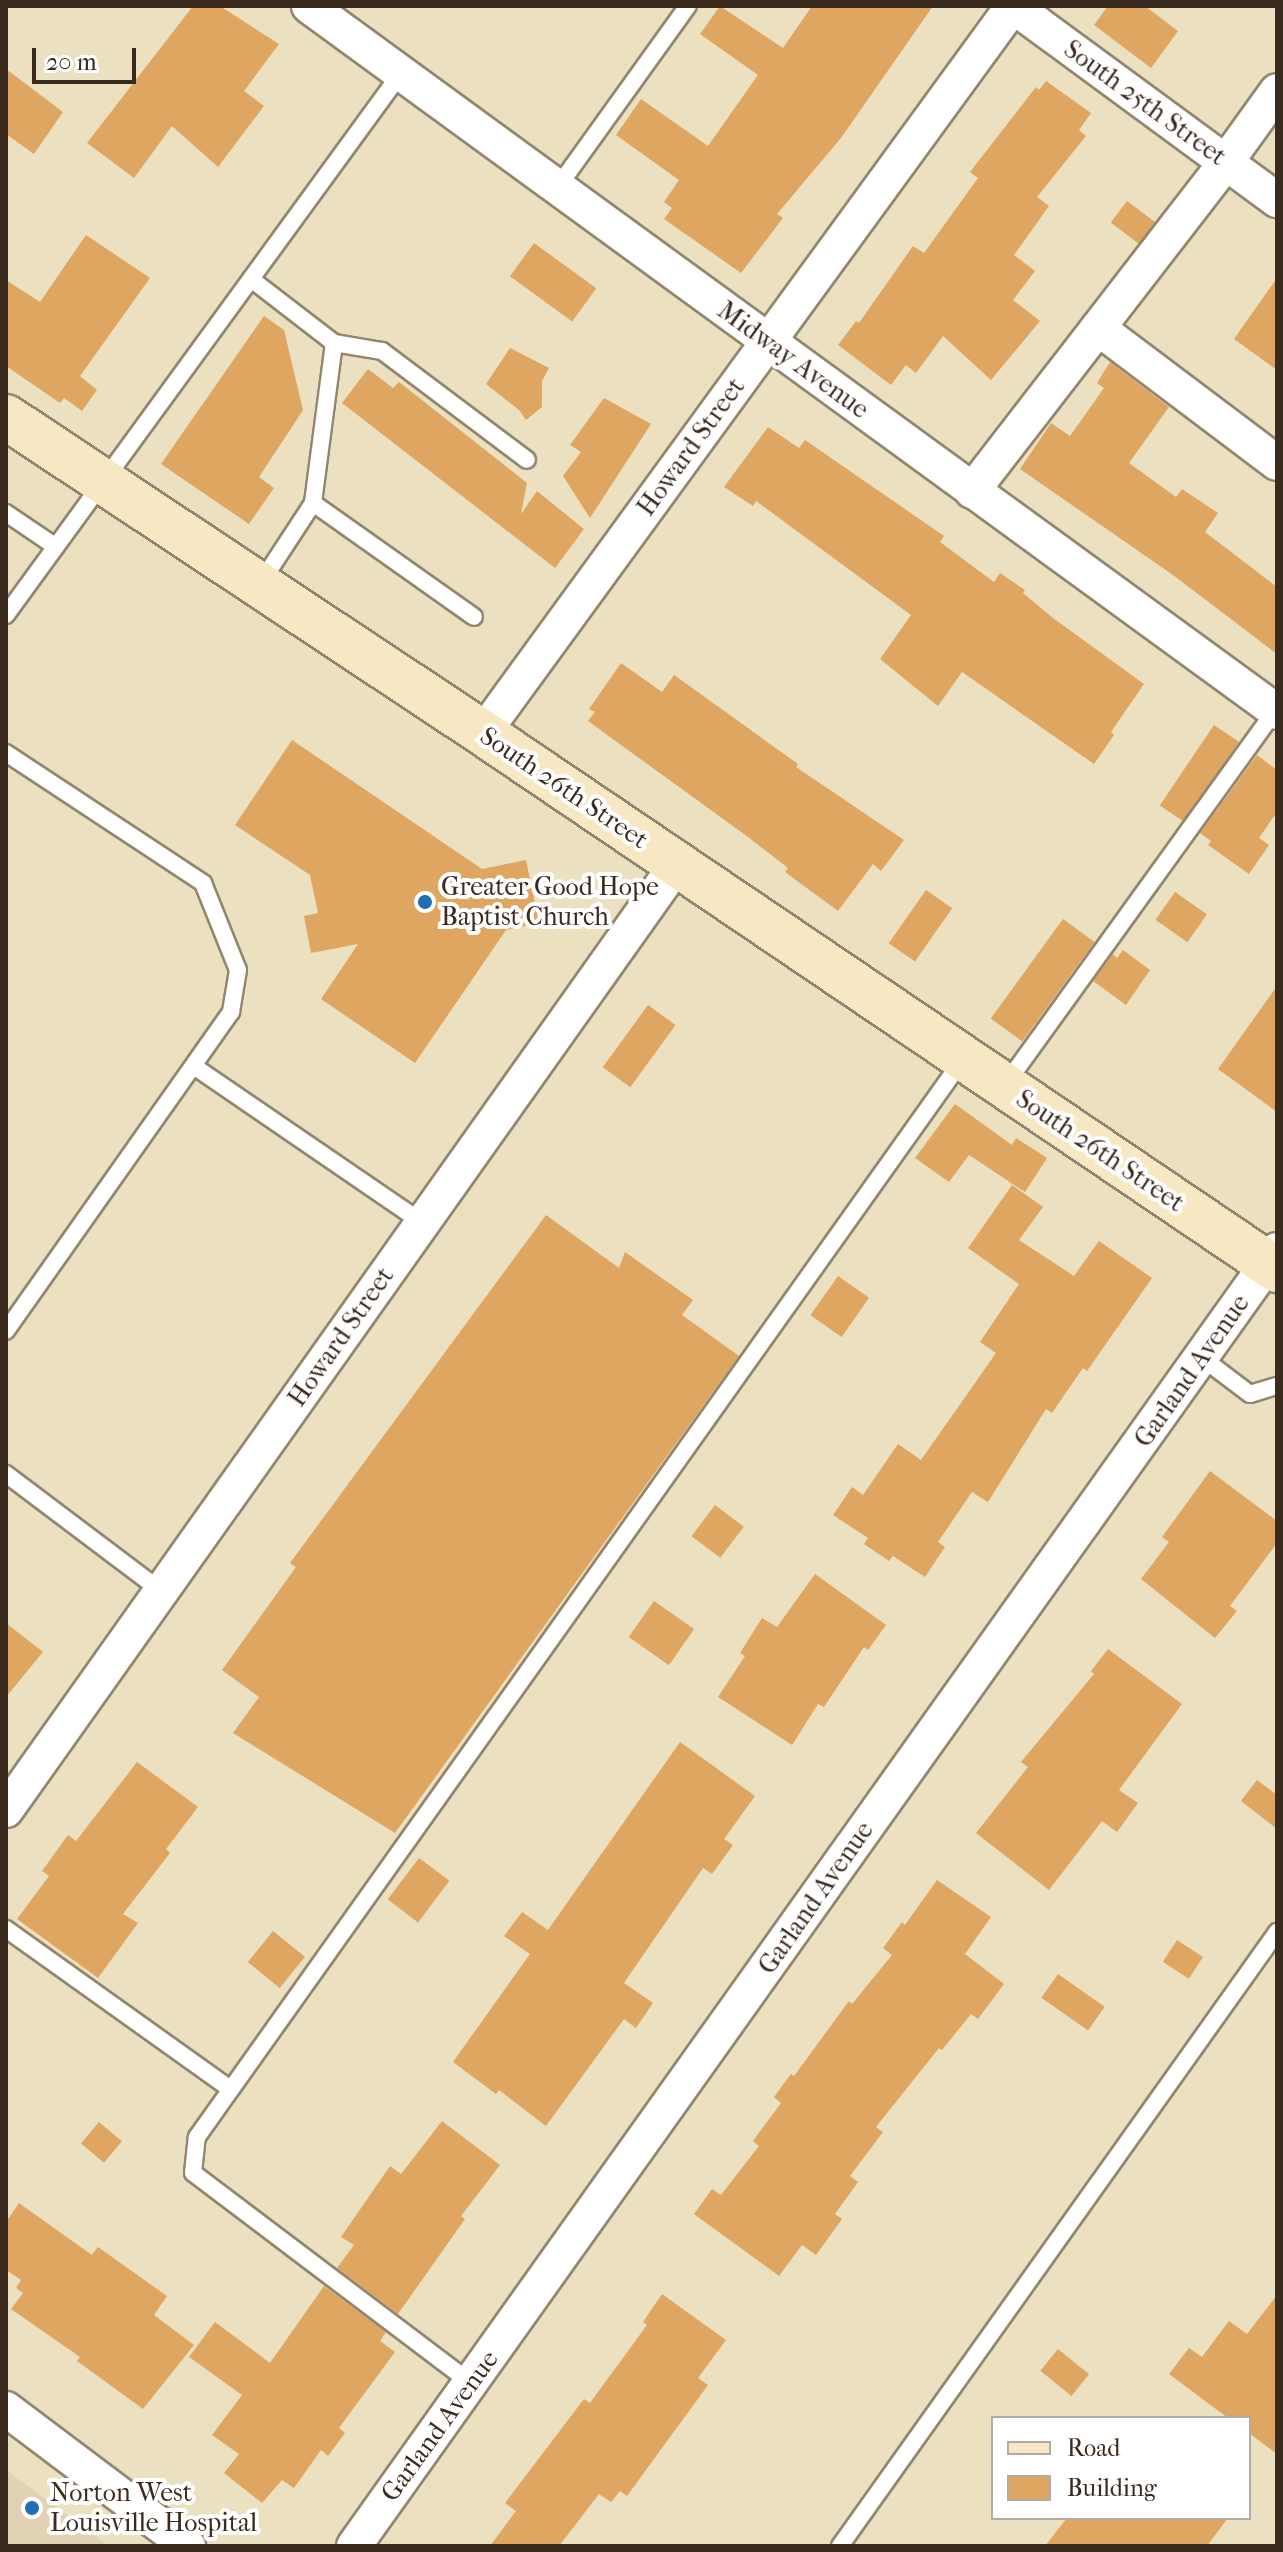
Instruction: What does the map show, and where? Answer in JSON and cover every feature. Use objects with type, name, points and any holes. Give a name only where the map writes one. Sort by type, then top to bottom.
[{"type":"street","name":"Midway Avenue","points":[[309,6],[1276,710]]},
{"type":"street","name":"South 25th Street","points":[[1013,6],[1277,200]]},
{"type":"street","name":"Howard Street","points":[[483,733],[1013,6]]},
{"type":"street","points":[[972,491],[1226,162],[1277,91]]},
{"type":"street","points":[[1098,328],[1277,463]]},
{"type":"street","name":"South 26th Street","points":[[6,417],[483,733],[1005,1086],[1274,1262]]},
{"type":"street","name":"Howard Street","points":[[6,1810],[677,864]]},
{"type":"street","name":"Garland Avenue","points":[[354,2546],[1201,1357],[1274,1262]]},
{"type":"street","points":[[6,2409],[188,2546]]},
{"type":"lane","points":[[557,188],[688,6]]},
{"type":"lane","points":[[6,615],[401,73]]},
{"type":"lane","points":[[251,279],[334,343],[382,351],[527,460]]},
{"type":"lane","points":[[259,585],[313,503],[334,343]]},
{"type":"lane","points":[[313,503],[474,617]]},
{"type":"lane","points":[[6,513],[56,547]]},
{"type":"lane","points":[[1005,1086],[1276,710]]},
{"type":"lane","points":[[6,753],[203,883],[238,970],[231,1012],[6,1331]]},
{"type":"lane","points":[[471,2383],[193,2173],[197,2137],[963,1058]]},
{"type":"lane","points":[[195,1067],[423,1223]]},
{"type":"lane","points":[[1201,1357],[1250,1394],[1277,1386]]},
{"type":"lane","points":[[6,1474],[161,1591]]},
{"type":"lane","points":[[6,1929],[229,2088]]},
{"type":"lane","points":[[840,2546],[1277,1932]]},
{"type":"shaded area","name":"Norton West Louisville Hospital","points":[[6,2470],[109,2546],[6,2546]]},
{"type":"building","points":[[193,6],[220,6],[279,44],[244,91],[264,106],[218,167],[172,126],[134,178],[87,143]]},
{"type":"building","points":[[720,6],[783,48],[812,6],[933,6],[841,138],[777,214],[783,218],[741,273],[664,219],[672,208],[664,202],[679,180],[616,135],[641,99],[708,146],[758,75],[700,34]]},
{"type":"building","points":[[1108,6],[1145,6],[1178,31],[1151,68],[1094,25]]},
{"type":"building","points":[[6,69],[63,112],[34,154],[6,134]]},
{"type":"building","points":[[1046,81],[1091,113],[1079,130],[1086,136],[1037,197],[1049,206],[1014,255],[1035,271],[1013,300],[1040,321],[991,380],[943,336],[916,373],[906,365],[891,385],[838,345],[856,321],[859,323],[913,246],[924,253],[978,178],[970,172],[1036,87],[1039,90]]},
{"type":"building","points":[[1127,201],[1155,222],[1139,244],[1111,223]]},
{"type":"building","points":[[86,235],[150,278],[80,376],[97,390],[82,411],[64,398],[60,403],[6,366],[6,280],[40,302]]},
{"type":"building","points":[[534,243],[596,288],[572,321],[510,276]]},
{"type":"building","points":[[1277,278],[1277,370],[1234,339]]},
{"type":"building","points":[[264,316],[284,330],[303,410],[259,477],[274,488],[249,524],[161,464]]},
{"type":"building","points":[[510,348],[549,368],[542,381],[542,407],[526,420],[519,410],[486,384]]},
{"type":"building","points":[[1110,362],[1169,407],[1129,463],[1176,497],[1182,489],[1218,513],[1205,532],[1277,587],[1277,654],[1173,575],[1020,469],[1051,423],[1070,436],[1104,388],[1097,383]]},
{"type":"building","points":[[368,369],[393,388],[399,382],[527,483],[521,514],[537,491],[584,529],[555,568],[342,403]]},
{"type":"building","points":[[604,398],[651,424],[590,518],[563,476],[581,452],[570,445]]},
{"type":"building","points":[[768,427],[799,448],[805,440],[944,536],[940,542],[994,582],[1000,573],[1025,590],[1023,593],[1053,618],[1144,684],[1111,732],[1114,735],[1094,764],[962,672],[938,706],[880,659],[911,615],[756,501],[753,506],[724,487]]},
{"type":"building","points":[[621,663],[662,692],[674,675],[798,764],[796,767],[904,840],[881,871],[873,864],[838,911],[785,872],[788,868],[748,837],[588,721],[595,712],[589,709]]},
{"type":"building","points":[[1214,725],[1239,742],[1185,822],[1160,805]]},
{"type":"building","name":"Greater Good Hope Baptist Church","points":[[292,740],[482,869],[526,860],[539,923],[506,930],[415,1063],[321,999],[358,944],[311,953],[304,916],[318,913],[310,875],[235,825]]},
{"type":"building","points":[[1257,755],[1277,770],[1277,812],[1259,838],[1269,845],[1249,874],[1208,845],[1211,841],[1200,833]]},
{"type":"building","points":[[926,890],[952,908],[915,962],[889,943]]},
{"type":"building","points":[[1175,892],[1207,914],[1187,942],[1155,920]]},
{"type":"building","points":[[1063,919],[1095,942],[1022,1041],[991,1019]]},
{"type":"building","points":[[1123,950],[1150,970],[1126,1005],[1093,981],[1113,954],[1117,958]]},
{"type":"building","points":[[1277,986],[1277,1112],[1218,1069]]},
{"type":"building","points":[[648,1005],[676,1025],[630,1087],[603,1067]]},
{"type":"building","points":[[955,1104],[1012,1145],[1016,1138],[1047,1158],[1025,1192],[969,1155],[949,1182],[915,1158]]},
{"type":"building","points":[[1012,1185],[1043,1207],[1019,1240],[1074,1276],[1099,1241],[1152,1278],[1087,1371],[1083,1368],[1052,1413],[1046,1409],[988,1502],[972,1492],[938,1542],[945,1547],[925,1577],[893,1556],[889,1561],[864,1544],[868,1538],[833,1515],[852,1487],[863,1495],[898,1444],[921,1460],[996,1353],[980,1342],[1019,1284],[968,1248]]},
{"type":"building","points":[[546,1215],[619,1268],[625,1252],[693,1300],[682,1315],[739,1356],[395,1833],[233,1733],[259,1697],[222,1670],[296,1567],[290,1563]]},
{"type":"building","points":[[838,1276],[869,1298],[842,1337],[810,1315]]},
{"type":"building","points":[[1210,1471],[1277,1521],[1277,1543],[1230,1606],[1237,1611],[1215,1638],[1141,1579],[1169,1542],[1162,1537]]},
{"type":"building","points":[[715,1505],[744,1527],[720,1558],[692,1536]]},
{"type":"building","points":[[815,1574],[886,1625],[868,1650],[864,1647],[824,1707],[818,1704],[792,1745],[718,1697],[745,1656],[740,1653],[762,1618],[777,1627]]},
{"type":"building","points":[[654,1601],[694,1629],[669,1665],[629,1637]]},
{"type":"building","points":[[6,1623],[43,1652],[6,1697]]},
{"type":"building","points":[[1108,1649],[1182,1704],[1119,1790],[1138,1803],[1117,1832],[1102,1821],[1049,1890],[976,1833],[1028,1767],[1021,1762],[1094,1674],[1091,1671]]},
{"type":"building","points":[[680,1742],[755,1796],[724,1839],[733,1845],[712,1874],[703,1868],[624,1983],[653,2003],[636,2028],[624,2019],[546,2126],[499,2090],[496,2094],[453,2062],[530,1954],[504,1936],[522,1912],[548,1930]]},
{"type":"building","points":[[137,1762],[198,1807],[166,1849],[170,1853],[123,1914],[138,1923],[98,1978],[17,1919],[49,1876],[42,1871],[68,1835],[76,1841]]},
{"type":"building","points":[[1257,1780],[1277,1795],[1277,1829],[1241,1801]]},
{"type":"building","points":[[419,1858],[449,1881],[418,1922],[388,1900]]},
{"type":"building","points":[[937,1880],[991,1917],[965,1954],[1004,1984],[978,2019],[971,2014],[942,2050],[939,2048],[876,2127],[883,2132],[850,2176],[858,2182],[835,2214],[842,2219],[816,2255],[802,2245],[779,2276],[694,2214],[712,2189],[721,2195],[759,2146],[753,2141],[781,2103],[774,2097],[791,2074],[794,2076],[849,2001],[852,2004],[892,1955],[883,1948],[902,1922],[905,1925]]},
{"type":"building","points":[[273,1931],[305,1957],[280,1988],[248,1962]]},
{"type":"building","points":[[1177,1940],[1203,1957],[1189,1979],[1163,1962]]},
{"type":"building","points":[[1058,1974],[1105,2007],[1088,2030],[1041,1998]]},
{"type":"building","points":[[442,2121],[500,2165],[461,2216],[465,2219],[398,2314],[337,2268],[354,2245],[341,2237],[390,2166],[401,2174]]},
{"type":"building","points":[[99,2122],[122,2141],[104,2163],[81,2143]]},
{"type":"building","points":[[19,2203],[92,2255],[98,2247],[167,2296],[154,2315],[194,2345],[143,2409],[77,2361],[80,2357],[11,2309],[23,2293],[16,2288],[21,2280],[6,2270],[6,2222]]},
{"type":"building","points":[[324,2286],[386,2332],[380,2341],[395,2352],[339,2428],[345,2433],[328,2456],[321,2450],[294,2488],[282,2480],[262,2503],[224,2473],[239,2454],[212,2435],[242,2395],[189,2357],[215,2322],[270,2363]]},
{"type":"building","points":[[662,2294],[726,2340],[698,2378],[708,2385],[627,2496],[620,2491],[611,2502],[599,2494],[559,2546],[490,2546],[516,2511],[505,2503],[584,2399],[590,2403],[647,2325],[643,2322]]},
{"type":"building","points":[[1277,2295],[1277,2454],[1251,2434],[1251,2416],[1225,2416],[1169,2374],[1189,2348],[1202,2357],[1229,2321],[1247,2334]]},
{"type":"building","points":[[1058,2349],[1089,2374],[1071,2396],[1040,2371]]},
{"type":"building","points":[[1065,2520],[1226,2520],[1207,2546],[1045,2546]]},
{"type":"place","name":"Greater Good Hope Baptist Church","points":[[425,902]]},
{"type":"place","name":"Norton West Louisville Hospital","points":[[32,2508]]}]
